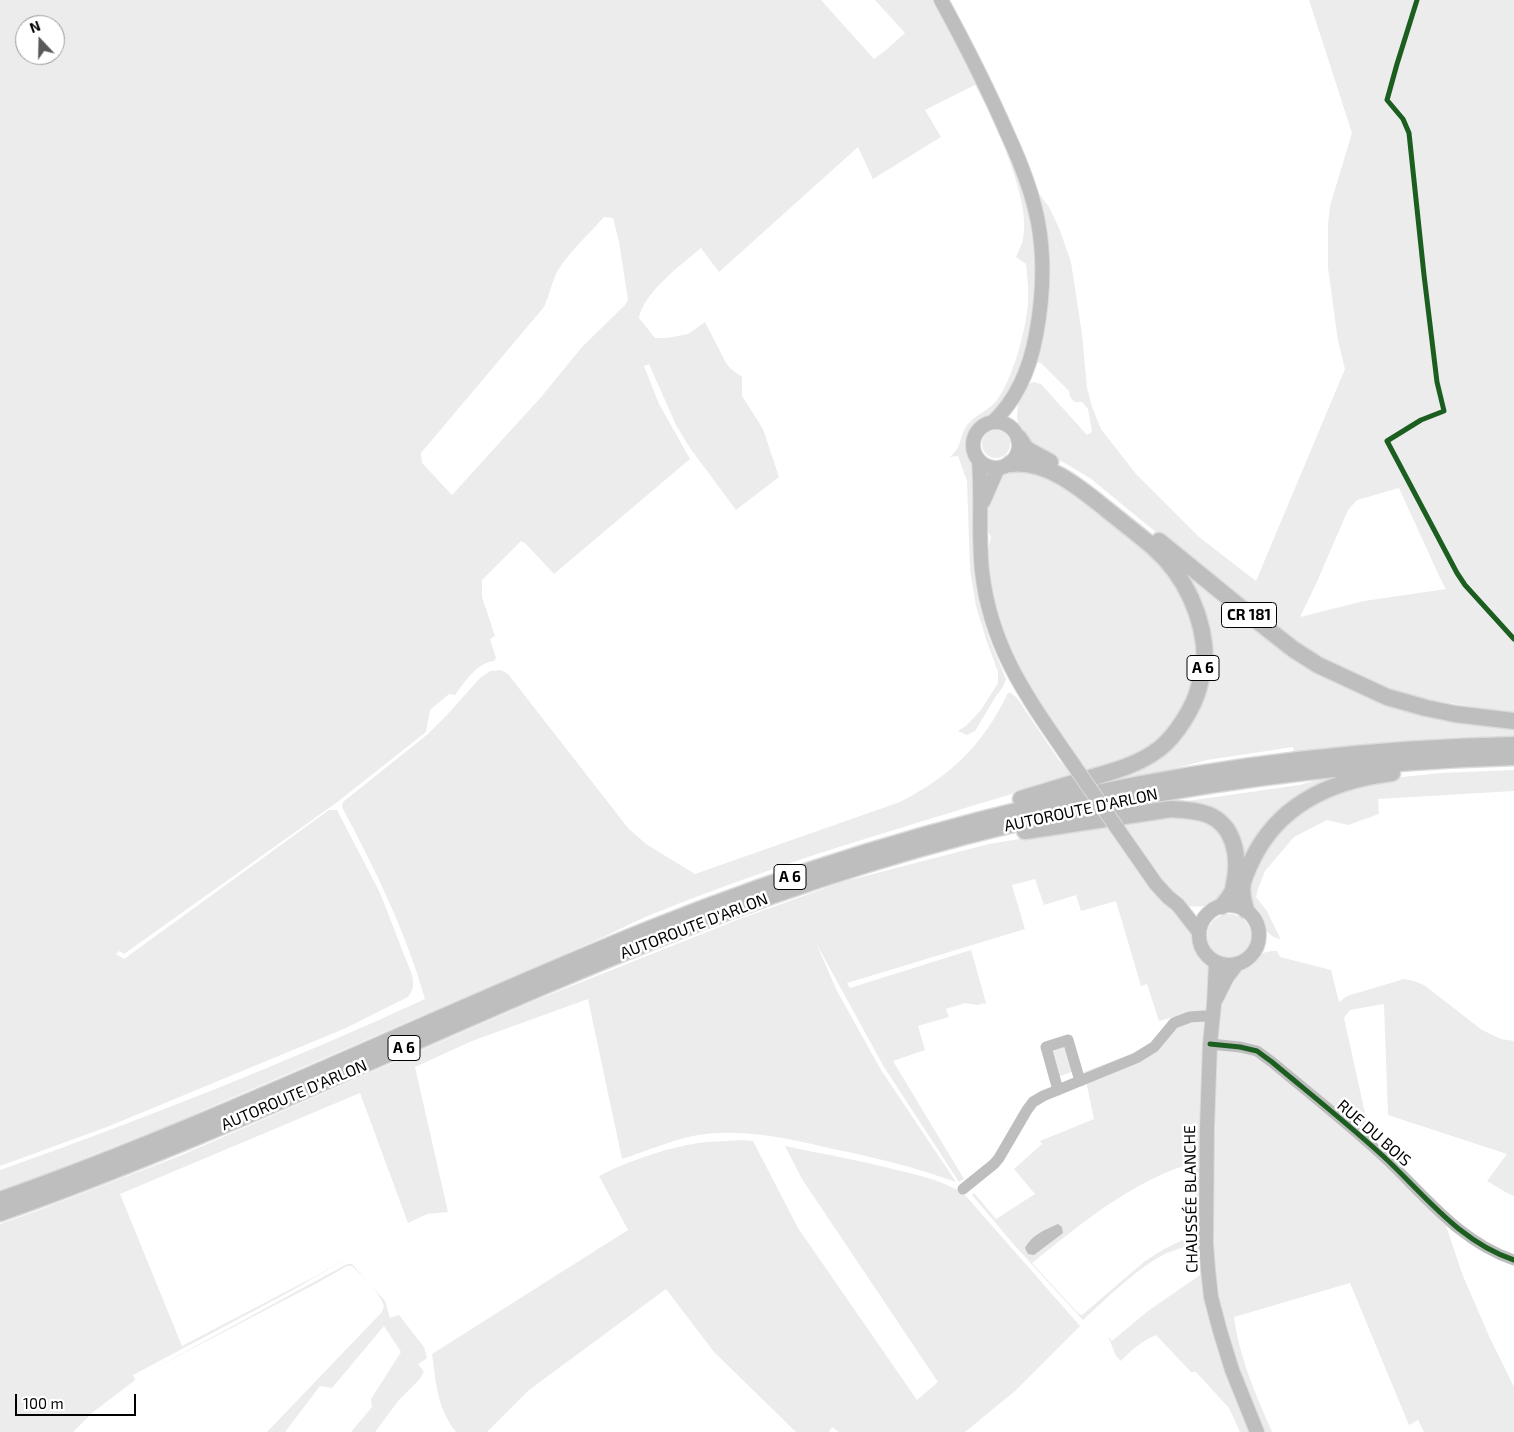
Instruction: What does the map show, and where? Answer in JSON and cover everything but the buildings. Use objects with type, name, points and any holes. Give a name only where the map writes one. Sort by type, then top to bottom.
[{"type":"highway","name":"CR 181","points":[[1017,434],[1026,449],[1086,483],[1293,649],[1318,665],[1387,697],[1455,714],[1514,721]]},
{"type":"highway","name":"A 6","points":[[931,833],[960,817],[1131,766],[1160,749],[1181,725],[1196,699],[1205,663],[1203,633],[1194,604],[1180,577],[1155,548],[1083,490],[1054,473],[1034,464],[1019,462],[1004,466]]},
{"type":"highway","name":"AUTOROUTE D'ARLON","points":[[0,1200],[52,1182],[173,1134],[527,980],[651,929],[776,882],[931,833],[1059,800],[1240,768],[1295,760],[1389,751],[1514,745]]},
{"type":"highway","name":"AUTOROUTE D'ARLON","points":[[0,1214],[178,1145],[655,940],[817,881],[916,850],[991,829],[1145,796],[1278,775],[1347,767],[1514,757]]},
{"type":"highway","name":"A 6","points":[[1246,910],[1241,888],[1244,876],[1256,851],[1280,820],[1301,803],[1326,790],[1353,780],[1461,766],[1486,758]]},
{"type":"highway","points":[[991,829],[1010,833],[1171,809],[1195,810],[1221,822],[1232,838],[1235,848],[1237,861],[1232,893],[1215,910]]},
{"type":"main road","points":[[941,0],[980,72],[1031,193],[1038,222],[1042,252],[1043,283],[1041,310],[1031,355],[1019,387],[1014,417],[1020,445],[1018,452],[1004,466],[981,505]]},
{"type":"main road","points":[[992,422],[1004,411],[1019,387]]},
{"type":"main road","points":[[1004,466],[991,468],[979,461],[973,448],[975,434],[980,428],[992,422],[1005,423],[1017,434]]},
{"type":"main road","points":[[979,461],[982,571],[990,614],[997,636],[1015,676],[1026,696],[1156,884],[1178,905],[1199,932]]},
{"type":"main road","points":[[1178,905],[1215,910]]},
{"type":"main road","points":[[1230,905],[1246,910],[1257,924],[1259,932],[1256,949],[1251,956],[1245,961],[1230,965],[1216,962],[1208,957],[1202,950],[1199,941],[1199,932],[1204,919],[1215,910],[1230,905]]},
{"type":"main road","name":"CHAUSSÉE BLANCHE","points":[[1216,962],[1210,1044],[1206,1186],[1208,1269],[1211,1297],[1220,1331],[1232,1370],[1257,1432]]},
{"type":"main road","points":[[1213,1011],[1227,977],[1237,964]]},
{"type":"street","points":[[963,1189],[999,1158],[1022,1117],[1033,1102],[1136,1058],[1154,1047],[1174,1023],[1190,1017],[1204,1016],[1213,1011]]},
{"type":"street","points":[[1058,1090],[1046,1047],[1068,1040],[1080,1081]]},
{"type":"street","name":"RUE DU BOIS","points":[[1210,1044],[1257,1051],[1373,1146],[1451,1222],[1476,1242],[1501,1256],[1514,1260]]},
{"type":"shaded area","points":[[0,0],[821,0],[874,59],[905,33],[875,0],[950,0],[990,79],[1037,191],[1049,207],[1059,228],[1071,262],[1082,334],[1087,388],[1101,429],[1136,474],[1199,537],[1256,581],[1345,369],[1338,341],[1328,268],[1328,225],[1330,206],[1352,133],[1309,0],[1514,0],[1514,713],[1431,700],[1387,689],[1348,673],[1296,644],[1090,478],[1063,462],[1036,452],[1019,427],[1017,418],[1019,388],[993,416],[985,418],[974,427],[969,435],[968,451],[975,465],[978,480],[973,552],[980,606],[989,638],[1006,679],[1003,687],[975,731],[967,735],[958,731],[966,726],[981,710],[998,683],[998,672],[976,606],[970,570],[967,481],[958,456],[950,457],[957,448],[968,424],[994,404],[1003,391],[1022,340],[1028,298],[1026,264],[1016,257],[1022,241],[1024,223],[1017,183],[1001,138],[975,85],[925,110],[941,137],[873,179],[858,147],[719,272],[701,248],[655,289],[642,308],[639,318],[655,338],[688,334],[705,322],[726,363],[742,377],[742,396],[763,429],[779,477],[736,510],[690,448],[676,425],[649,364],[644,366],[659,404],[690,459],[554,574],[521,541],[482,580],[482,597],[495,636],[490,639],[496,658],[494,661],[488,662],[477,669],[455,695],[449,694],[430,710],[426,732],[336,803],[124,954],[119,951],[116,954],[124,959],[329,810],[337,810],[380,893],[412,975],[413,986],[408,997],[346,1028],[107,1127],[0,1166]],"holes":[[[604,217],[613,218],[619,242],[628,300],[582,347],[542,396],[452,495],[422,463],[421,453],[544,307],[560,267],[571,252]],[[1029,362],[1041,363],[1069,391],[1070,397],[1075,402],[1082,402],[1088,409],[1092,432],[1087,435],[1041,384],[1034,382],[1020,387]],[[1399,488],[1446,589],[1364,601],[1300,617],[1348,510],[1357,500]]]},
{"type":"shaded area","points":[[996,430],[1006,434],[1010,444],[1006,454],[996,458],[986,454],[982,444],[986,434]]},
{"type":"shaded area","points":[[1026,466],[1081,495],[1150,553],[1180,588],[1198,637],[1196,677],[1174,724],[1146,751],[1087,774],[1023,678],[1010,652],[993,609],[986,558],[991,537],[985,526],[988,503],[1001,474],[1014,468]]},
{"type":"shaded area","points":[[1168,556],[1221,603],[1288,655],[1455,722],[1514,727],[1514,736],[1444,738],[1294,752],[1293,747],[1207,760],[1169,770],[1083,786],[1162,752],[1209,662]]},
{"type":"shaded area","points":[[501,670],[508,674],[628,828],[646,844],[695,874],[900,802],[919,792],[950,770],[976,744],[998,712],[1008,693],[1017,698],[1059,760],[1074,777],[990,800],[842,846],[682,902],[169,1125],[0,1190],[0,1170],[108,1131],[214,1089],[320,1046],[425,999],[409,949],[378,877],[342,807],[343,802],[428,734],[480,678],[490,671]]},
{"type":"shaded area","points":[[1514,770],[1514,791],[1378,799],[1379,814],[1348,825],[1327,820],[1294,837],[1265,871],[1256,897],[1267,911],[1279,939],[1272,936],[1262,927],[1256,914],[1249,906],[1245,890],[1271,838],[1313,802],[1375,780],[1440,773]]},
{"type":"shaded area","points":[[1353,776],[1299,800],[1239,879],[1223,820],[1098,813],[1172,800],[1173,803],[1300,785],[1320,779]]},
{"type":"shaded area","points":[[1194,816],[1215,827],[1226,840],[1231,876],[1221,902],[1200,906],[1179,905],[1192,928],[1196,947],[1215,974],[1242,967],[1266,952],[1277,951],[1280,957],[1331,970],[1339,1002],[1347,996],[1404,979],[1414,981],[1424,985],[1482,1030],[1501,1039],[1514,1041],[1514,1196],[1487,1181],[1507,1154],[1388,1115],[1384,1004],[1350,1010],[1344,1018],[1370,1136],[1367,1141],[1395,1175],[1446,1226],[1463,1276],[1514,1387],[1514,1432],[1424,1432],[1418,1420],[1409,1425],[1350,1283],[1234,1317],[1244,1361],[1272,1432],[1240,1432],[1229,1408],[1196,1372],[1191,1372],[1156,1335],[1137,1346],[1121,1361],[1116,1356],[1108,1336],[1112,1341],[1148,1311],[1200,1275],[1197,1244],[1167,1253],[1145,1266],[1083,1320],[1015,1246],[972,1195],[974,1193],[996,1219],[1035,1194],[1014,1169],[1042,1144],[1040,1141],[1094,1119],[1084,1072],[1134,1053],[1152,1043],[1174,1023],[1173,1017],[1159,1021],[1147,984],[1141,986],[1116,901],[1081,911],[1076,895],[1044,905],[1035,879],[1012,885],[1025,929],[847,983],[850,988],[971,950],[986,1003],[977,1005],[965,1003],[946,1009],[949,1017],[918,1026],[925,1050],[893,1061],[964,1179],[959,1182],[884,1067],[816,943],[837,991],[881,1070],[956,1182],[868,1156],[756,1134],[722,1133],[694,1136],[673,1141],[622,1159],[588,999],[472,1041],[415,1067],[448,1212],[427,1214],[408,1223],[360,1093],[120,1194],[182,1346],[358,1252],[293,1290],[133,1375],[135,1380],[92,1413],[73,1432],[0,1432],[0,1224],[182,1155],[534,1001],[737,920],[842,882],[989,844],[1139,819]],"holes":[[[1196,1162],[1194,1230],[1189,1237],[1145,1261],[1082,1315],[1032,1263],[1089,1218],[1130,1191],[1173,1170]]]},
{"type":"shaded area","points":[[1229,914],[1241,918],[1247,924],[1251,936],[1247,948],[1241,954],[1229,958],[1217,954],[1211,948],[1207,936],[1211,924],[1217,918]]},
{"type":"shaded area","points":[[1068,1040],[1077,1070],[1055,1078],[1046,1047]]},
{"type":"shaded area","points":[[743,1140],[753,1141],[798,1228],[917,1400],[938,1382],[802,1179],[785,1146],[917,1175],[958,1190],[965,1195],[1080,1326],[1015,1391],[965,1432],[839,1432],[832,1427],[829,1432],[796,1432],[714,1352],[666,1289],[529,1390],[487,1432],[456,1432],[441,1404],[436,1385],[432,1354],[628,1230],[599,1176],[637,1159],[680,1146]]},
{"type":"shaded area","points":[[1058,1224],[1062,1227],[1063,1233],[1034,1255],[1028,1254],[1025,1248],[1035,1236]]},
{"type":"shaded area","points":[[347,1264],[352,1264],[368,1282],[352,1266],[347,1266],[146,1373]]},
{"type":"shaded area","points":[[371,1285],[385,1301],[390,1318],[399,1315],[424,1347],[427,1358],[418,1364],[424,1372],[419,1380],[399,1400],[375,1432],[351,1432],[372,1407],[371,1399],[401,1352],[384,1326],[332,1388],[320,1386],[285,1432],[267,1432],[382,1312],[384,1306],[382,1300]]},
{"type":"cycle path","points":[[1417,0],[1387,100],[1403,119],[1409,133],[1437,382],[1444,411],[1421,420],[1387,441],[1457,573],[1465,585],[1514,639]]},
{"type":"cycle path","points":[[1210,1044],[1257,1051],[1342,1120],[1398,1171],[1443,1216],[1476,1242],[1514,1260]]}]
